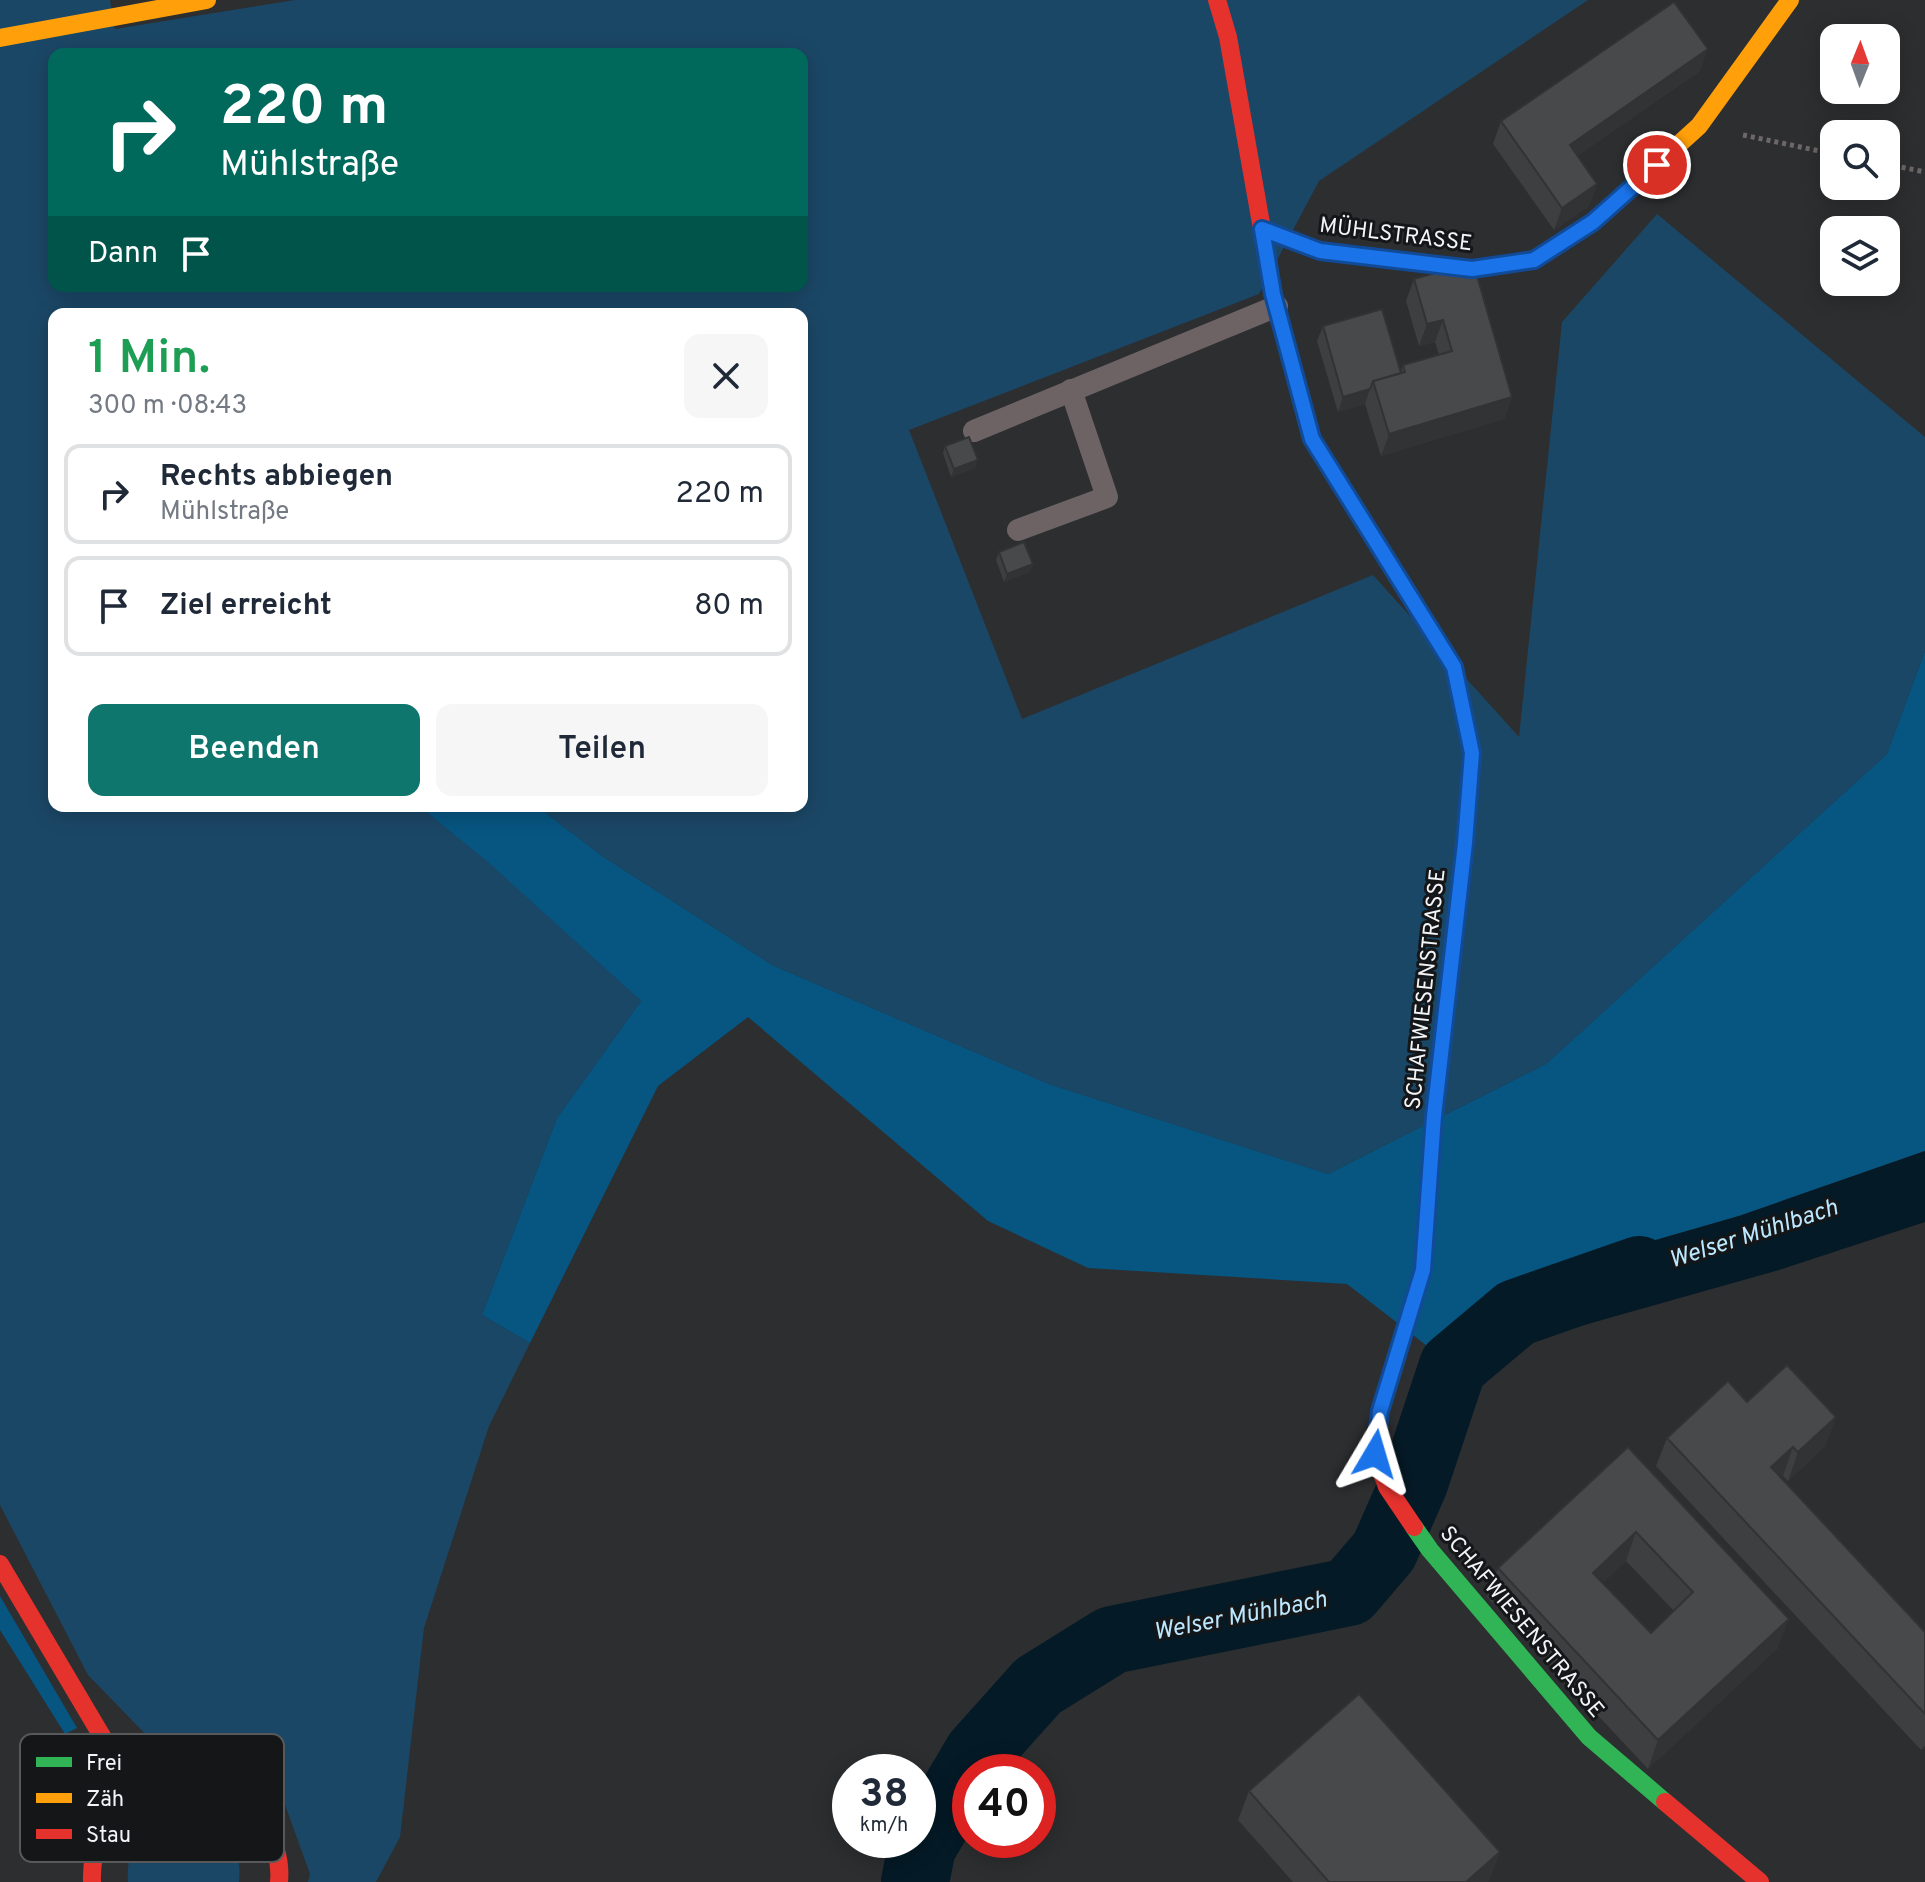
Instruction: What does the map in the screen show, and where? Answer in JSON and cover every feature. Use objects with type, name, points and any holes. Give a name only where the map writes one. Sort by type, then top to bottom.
[{"type":"street","points":[[0,38],[207,0]]},
{"type":"street","points":[[1217,0],[1228,37],[1262,229]]},
{"type":"street","name":"MÜHLSTRASSE","points":[[1262,229],[1320,251],[1472,269],[1534,260],[1593,222],[1699,126],[1790,0]]},
{"type":"street","name":"SCHAFWIESENSTRASSE","points":[[1262,229],[1277,306],[1312,439],[1454,667],[1472,753],[1465,843],[1434,1116],[1423,1270],[1380,1411],[1375,1454],[1387,1487],[1430,1550],[1589,1737],[1760,1882]]},
{"type":"street","points":[[0,1564],[101,1734]]},
{"type":"street","points":[[92,1862],[92,1882]]},
{"type":"street","points":[[278,1862],[279,1882]]},
{"type":"lane","points":[[974,431],[1277,306]]},
{"type":"lane","points":[[1018,530],[1107,497],[1071,390]]},
{"type":"path","points":[[1699,126],[1820,151]]},
{"type":"path","points":[[1900,167],[1925,172]]},
{"type":"shaded area","points":[[0,0],[110,0],[115,29],[295,0],[1588,0],[1319,181],[1259,294],[909,430],[1022,719],[1373,575],[1519,737],[1562,322],[1657,214],[1925,437],[1925,651],[1887,754],[1546,1064],[1328,1174],[1049,1084],[772,965],[602,856],[545,812],[808,812],[808,308],[48,308],[48,812],[427,812],[488,861],[641,1001],[557,1118],[482,1315],[530,1343],[489,1426],[424,1628],[400,1837],[376,1882],[308,1882],[310,1874],[284,1802],[284,1734],[145,1734],[88,1675],[0,1505]]},
{"type":"shaded area","points":[[1925,651],[1925,1151],[1739,1216],[1541,1273],[1453,1366],[1347,1284],[1088,1268],[988,1221],[748,1017],[658,1086],[530,1343],[482,1315],[557,1118],[641,1001],[488,862],[426,812],[545,812],[602,856],[772,965],[1049,1084],[1328,1174],[1546,1064],[1887,754]]},
{"type":"shaded area","points":[[0,1596],[77,1728],[65,1734],[0,1630]]},
{"type":"shaded area","points":[[129,1862],[238,1862],[239,1882],[128,1882]]},
{"type":"water","points":[[1925,1151],[1925,1222],[1779,1270],[1563,1331],[1541,1273],[1739,1216]]},
{"type":"building","points":[[1674,2],[1708,49],[1570,145],[1597,184],[1562,208],[1501,121]]},
{"type":"building","points":[[1473,262],[1512,397],[1389,434],[1373,381],[1405,372],[1403,365],[1452,351],[1443,320],[1427,324],[1414,279]]},
{"type":"building","points":[[1382,309],[1401,373],[1373,381],[1370,389],[1343,397],[1323,326]]},
{"type":"building","points":[[969,437],[978,460],[954,469],[945,446]]},
{"type":"building","points":[[1024,542],[1033,564],[1007,574],[999,552]]},
{"type":"building","points":[[1787,1365],[1836,1417],[1798,1452],[1793,1447],[1771,1467],[1925,1632],[1925,1714],[1667,1438],[1728,1381],[1747,1402]]},
{"type":"building","points":[[1628,1447],[1789,1619],[1658,1740],[1498,1568]],"holes":[[[1636,1532],[1693,1592],[1651,1633],[1593,1573]]]},
{"type":"building","points":[[1359,1694],[1500,1852],[1466,1882],[1329,1882],[1249,1791]]},
{"type":"waterway","name":"Welser Mühlbach","points":[[915,1882],[922,1847],[978,1753],[1038,1686],[1112,1640],[1349,1592],[1384,1551],[1414,1483],[1453,1366],[1516,1313],[1639,1270]]},
{"type":"traffic: fast","points":[[1383,552],[1454,667],[1472,753],[1444,1029]]},
{"type":"traffic: fast","points":[[1414,1527],[1430,1550],[1589,1737],[1665,1802]]},
{"type":"traffic: slow","points":[[0,38],[207,0]]},
{"type":"traffic: slow","points":[[1559,244],[1593,222],[1699,126],[1790,0]]},
{"type":"traffic: slow","points":[[1262,229],[1273,294],[1312,439],[1383,552]]},
{"type":"traffic: jam","points":[[1217,0],[1228,37],[1262,229],[1320,251],[1472,269],[1534,260],[1559,244]]},
{"type":"traffic: jam","points":[[1414,1527],[1387,1487],[1375,1454],[1380,1411],[1423,1270],[1434,1116],[1444,1029]]},
{"type":"traffic: jam","points":[[0,1564],[101,1734]]},
{"type":"traffic: jam","points":[[1665,1802],[1760,1882]]},
{"type":"traffic: jam","points":[[92,1882],[93,1862]]},
{"type":"traffic: jam","points":[[278,1862],[279,1882]]},
{"type":"route","points":[[1375,1454],[1380,1411],[1423,1270],[1434,1116],[1465,843],[1472,753],[1454,667],[1312,439],[1273,294],[1262,229],[1320,251],[1472,269],[1534,260],[1593,222],[1657,165]]}]
